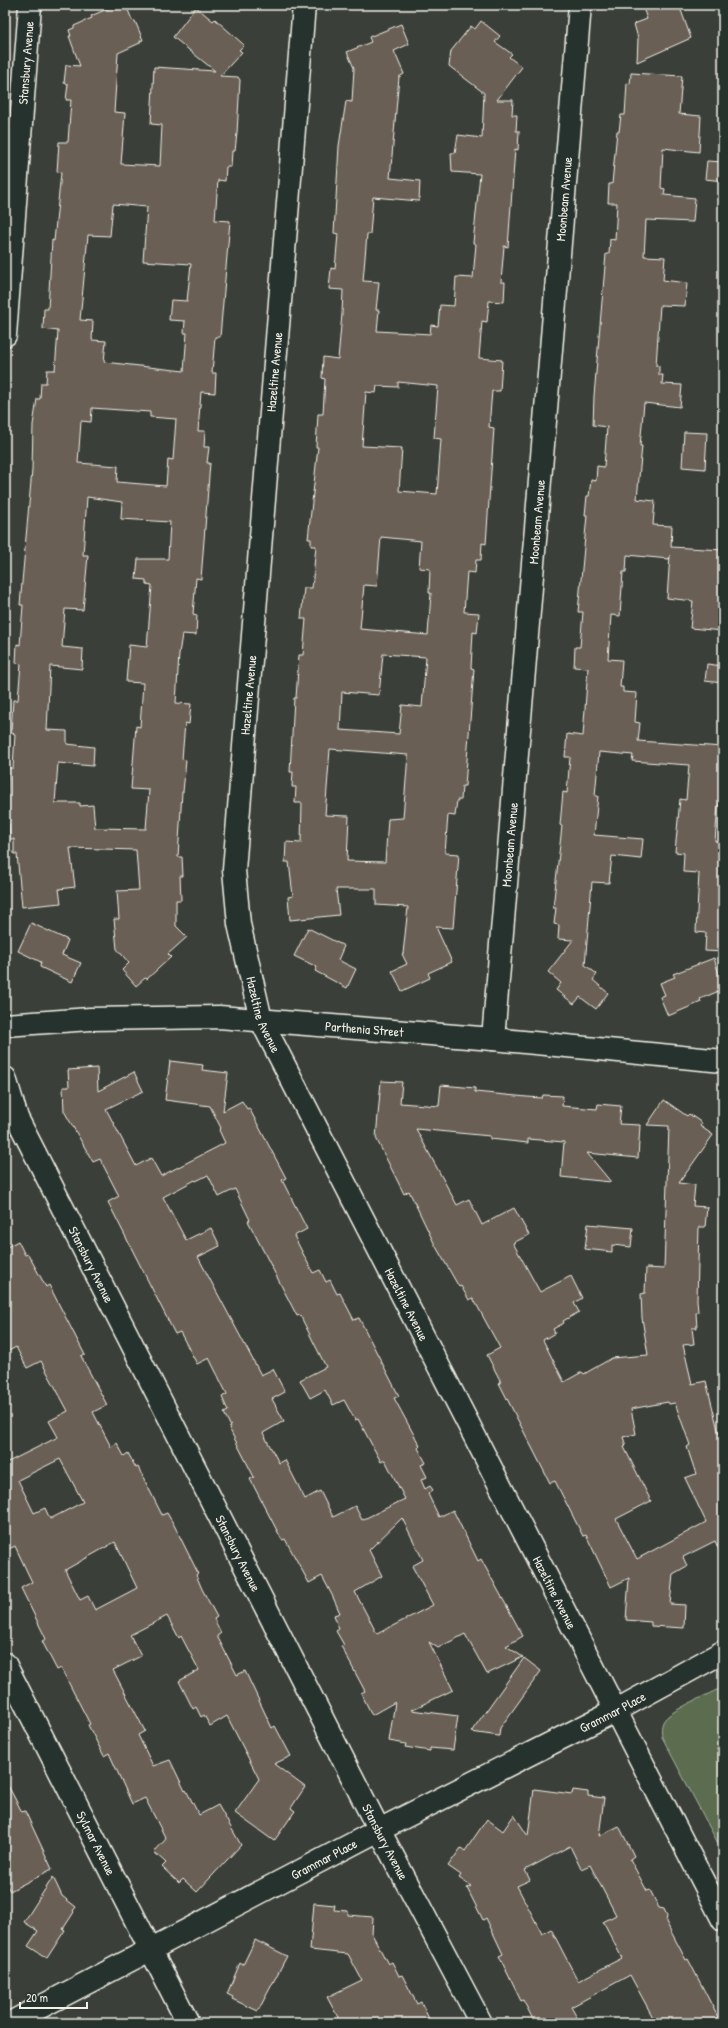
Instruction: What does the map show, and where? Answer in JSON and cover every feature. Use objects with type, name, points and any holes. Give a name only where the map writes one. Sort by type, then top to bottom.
[{"type":"street","name":"Stansbury Avenue","points":[[5,335],[30,5]]},
{"type":"street","name":"Hazeltine Avenue","points":[[304,5],[234,870],[239,924],[261,1020],[614,1711],[723,1920]]},
{"type":"street","name":"Moonbeam Avenue","points":[[493,1039],[580,5]]},
{"type":"street","name":"Parthenia Street","points":[[5,1025],[90,1019],[219,1018],[261,1020],[493,1039],[723,1061]]},
{"type":"street","name":"Stansbury Avenue","points":[[5,1078],[17,1118],[379,1830],[481,2023]]},
{"type":"street","name":"Grammar Place","points":[[10,2023],[379,1830],[614,1711],[723,1652]]},
{"type":"street","name":"Sylmar Avenue","points":[[5,1664],[188,2023]]},
{"type":"green space","points":[[723,1687],[723,1853],[662,1737],[661,1730],[665,1719],[669,1715]]},
{"type":"building","points":[[116,5],[126,5],[143,40],[140,41],[140,43],[118,53],[114,112],[125,113],[121,164],[160,166],[162,125],[151,124],[154,67],[215,71],[173,37],[196,7],[213,21],[215,19],[244,45],[239,50],[242,52],[220,76],[238,77],[240,80],[237,133],[235,151],[232,151],[231,167],[226,167],[225,181],[218,180],[215,220],[230,221],[220,337],[215,337],[212,373],[216,373],[215,393],[201,392],[198,431],[205,431],[204,447],[209,447],[207,463],[210,463],[201,579],[196,578],[193,614],[197,615],[196,635],[182,634],[179,654],[176,703],[191,704],[189,724],[185,723],[182,759],[186,760],[182,792],[178,857],[182,857],[183,876],[180,876],[181,900],[176,900],[176,926],[187,937],[168,954],[171,957],[147,979],[145,978],[136,986],[122,970],[129,963],[117,949],[114,919],[119,919],[117,891],[139,890],[136,850],[70,848],[75,887],[59,889],[61,903],[22,907],[17,854],[14,854],[14,839],[10,839],[9,824],[6,824],[8,768],[13,768],[15,734],[11,733],[13,700],[18,700],[21,664],[16,663],[17,644],[20,645],[23,605],[20,605],[32,470],[33,425],[37,399],[40,399],[41,383],[46,383],[47,370],[55,370],[58,331],[43,329],[44,309],[48,309],[52,240],[54,241],[61,173],[57,172],[59,142],[68,142],[71,100],[66,100],[68,84],[64,83],[66,65],[80,66],[69,36],[71,36],[69,30],[74,28],[74,26],[92,18],[91,16]],"holes":[[[113,204],[147,207],[143,261],[191,264],[187,301],[171,300],[169,320],[185,321],[184,333],[187,333],[184,371],[104,362],[106,341],[92,340],[93,321],[80,320],[88,235],[110,236]],[[92,408],[150,412],[150,417],[176,419],[173,460],[168,459],[166,486],[117,482],[118,466],[78,463],[81,421],[91,422]],[[87,497],[122,502],[121,519],[170,522],[168,559],[138,559],[136,579],[146,580],[146,584],[152,585],[147,647],[129,645],[126,682],[143,683],[140,727],[136,726],[131,789],[149,790],[146,829],[95,828],[93,805],[80,806],[80,803],[55,803],[58,763],[93,766],[94,747],[67,744],[67,731],[47,730],[50,666],[82,669],[83,649],[62,647],[65,609],[83,610],[88,555],[83,555]]]},
{"type":"building","points":[[642,5],[679,5],[691,38],[637,62],[638,38],[634,24],[647,19]]},
{"type":"building","points":[[481,21],[500,36],[495,42],[512,54],[509,57],[522,67],[497,100],[513,100],[512,115],[517,115],[516,131],[519,131],[518,150],[515,149],[508,247],[504,246],[501,282],[505,282],[504,302],[489,301],[487,322],[482,321],[479,358],[502,360],[500,391],[492,391],[489,427],[494,428],[486,544],[482,543],[481,560],[476,560],[475,573],[467,572],[464,612],[479,613],[477,633],[473,632],[471,668],[474,669],[465,786],[462,786],[461,800],[457,800],[455,816],[448,815],[445,853],[459,854],[453,928],[436,927],[452,962],[428,973],[430,978],[402,991],[392,971],[407,964],[402,954],[408,907],[376,905],[376,889],[336,889],[339,915],[290,920],[288,897],[293,896],[289,862],[285,862],[286,842],[301,843],[302,803],[295,803],[296,787],[292,787],[293,772],[290,772],[294,698],[296,698],[299,655],[303,655],[306,619],[301,619],[304,588],[312,588],[316,546],[311,546],[311,539],[308,539],[318,447],[316,447],[318,414],[323,414],[325,379],[322,378],[323,357],[338,359],[342,314],[343,290],[329,289],[331,268],[335,269],[338,234],[334,233],[339,146],[346,101],[352,102],[354,68],[347,52],[371,42],[369,37],[401,24],[409,44],[394,51],[404,74],[399,77],[390,178],[420,181],[419,201],[373,197],[370,234],[367,234],[363,281],[379,282],[376,310],[379,310],[377,331],[430,334],[431,325],[438,326],[440,305],[454,306],[456,277],[473,278],[476,244],[473,243],[480,174],[452,172],[451,153],[455,153],[458,135],[482,138],[484,93],[449,66],[451,51],[471,26],[475,29]],"holes":[[[398,382],[438,386],[434,438],[441,439],[437,494],[399,491],[402,448],[362,446],[366,392],[376,393],[377,386],[398,387]],[[381,537],[421,541],[419,568],[430,569],[429,593],[431,593],[428,635],[360,629],[364,585],[377,586]],[[383,654],[426,657],[422,707],[402,705],[399,734],[340,730],[342,692],[379,695]],[[330,749],[408,755],[403,818],[388,819],[385,862],[347,861],[349,816],[325,815]]]},
{"type":"building","points":[[631,73],[682,76],[679,114],[701,116],[699,152],[663,148],[661,188],[665,189],[664,195],[695,198],[693,222],[646,220],[644,256],[665,257],[663,280],[687,283],[685,306],[660,305],[656,366],[659,366],[659,375],[663,375],[662,384],[682,385],[680,407],[644,403],[637,499],[655,501],[653,525],[672,526],[671,547],[723,550],[723,631],[690,628],[693,601],[667,598],[670,555],[669,559],[627,555],[626,572],[623,572],[620,616],[611,615],[608,659],[622,660],[620,687],[623,687],[623,692],[637,693],[635,722],[640,723],[638,741],[723,747],[723,805],[718,805],[715,841],[720,842],[718,862],[723,862],[723,952],[705,951],[706,933],[696,932],[699,873],[683,872],[684,853],[675,852],[680,799],[686,800],[689,765],[632,761],[633,755],[599,752],[595,796],[598,796],[594,835],[643,839],[641,859],[612,856],[609,883],[592,882],[585,965],[597,974],[593,980],[608,993],[596,1009],[580,997],[574,1004],[556,990],[561,983],[548,972],[573,940],[558,939],[559,925],[554,924],[556,908],[553,908],[562,826],[560,825],[563,792],[567,793],[570,757],[565,757],[567,734],[583,736],[588,668],[574,667],[575,647],[580,647],[583,612],[578,612],[587,515],[585,515],[587,496],[589,496],[591,480],[596,481],[597,466],[604,467],[607,427],[593,425],[594,396],[606,254],[609,254],[610,239],[615,240],[617,203],[608,203],[609,184],[612,184],[617,131],[619,132],[621,115],[625,115],[627,83],[630,84]]},
{"type":"building","points":[[707,161],[723,162],[723,181],[705,179]]},
{"type":"building","points":[[684,432],[707,433],[705,469],[682,467]]},
{"type":"building","points":[[707,664],[723,666],[723,683],[705,681]]},
{"type":"building","points":[[31,923],[68,940],[62,955],[81,963],[72,982],[40,967],[41,962],[18,951]]},
{"type":"building","points":[[308,928],[344,946],[338,960],[356,969],[347,988],[315,971],[317,967],[294,956]]},
{"type":"building","points":[[714,958],[723,988],[700,999],[701,1002],[668,1016],[660,997],[665,995],[660,983],[675,977],[673,974]]},
{"type":"building","points":[[170,1061],[203,1065],[202,1070],[228,1073],[223,1111],[242,1101],[247,1109],[249,1108],[286,1178],[282,1180],[307,1229],[294,1236],[313,1273],[320,1270],[326,1282],[330,1280],[337,1294],[340,1293],[354,1320],[359,1318],[399,1396],[394,1398],[420,1446],[418,1448],[426,1463],[421,1465],[427,1477],[421,1480],[425,1489],[430,1486],[433,1490],[428,1494],[439,1517],[453,1510],[478,1561],[481,1559],[523,1636],[506,1646],[523,1657],[487,1674],[465,1634],[438,1648],[429,1642],[453,1690],[411,1710],[458,1716],[453,1750],[430,1748],[430,1751],[405,1747],[406,1744],[389,1741],[395,1702],[372,1715],[361,1693],[365,1691],[341,1646],[344,1645],[336,1631],[339,1629],[334,1615],[340,1613],[332,1595],[322,1576],[309,1583],[285,1539],[282,1540],[250,1479],[254,1477],[229,1428],[231,1427],[224,1413],[228,1411],[222,1397],[227,1394],[209,1358],[197,1364],[180,1332],[175,1334],[108,1202],[119,1196],[100,1159],[93,1162],[64,1111],[63,1087],[69,1087],[68,1070],[97,1068],[98,1091],[134,1072],[143,1091],[106,1109],[136,1166],[151,1158],[161,1176],[225,1143],[219,1130],[221,1128],[210,1106],[165,1100]],"holes":[[[208,1175],[219,1197],[235,1189],[250,1220],[248,1221],[297,1316],[300,1315],[326,1367],[300,1380],[310,1398],[325,1390],[333,1405],[344,1400],[355,1420],[358,1419],[381,1462],[385,1460],[405,1499],[362,1520],[355,1506],[333,1517],[320,1491],[305,1499],[285,1460],[279,1463],[263,1433],[284,1421],[272,1399],[285,1392],[273,1369],[261,1375],[198,1257],[220,1246],[211,1228],[186,1240],[163,1197],[195,1180],[196,1181]],[[402,1518],[423,1560],[412,1566],[433,1605],[377,1634],[355,1592],[382,1576],[369,1550]]]},
{"type":"building","points":[[381,1081],[402,1082],[400,1103],[439,1106],[441,1085],[475,1088],[475,1092],[527,1097],[542,1098],[543,1095],[563,1096],[562,1106],[597,1109],[598,1104],[621,1106],[619,1124],[640,1125],[638,1158],[587,1153],[611,1182],[561,1177],[564,1142],[528,1139],[528,1143],[490,1139],[490,1136],[416,1129],[457,1205],[469,1199],[482,1225],[514,1208],[529,1235],[513,1243],[540,1292],[571,1276],[582,1298],[574,1303],[579,1312],[563,1321],[564,1323],[553,1329],[555,1333],[543,1340],[564,1382],[582,1372],[584,1374],[612,1358],[648,1355],[642,1318],[641,1294],[645,1293],[646,1268],[664,1269],[669,1126],[647,1125],[664,1100],[687,1116],[689,1114],[702,1123],[700,1126],[713,1135],[679,1183],[695,1185],[693,1206],[707,1207],[705,1227],[699,1227],[698,1312],[696,1313],[697,1328],[692,1328],[694,1344],[683,1345],[692,1384],[706,1381],[719,1434],[723,1433],[723,1558],[715,1541],[683,1557],[687,1566],[673,1574],[670,1604],[685,1605],[684,1628],[651,1626],[651,1622],[626,1620],[629,1578],[611,1587],[586,1535],[583,1536],[555,1481],[550,1483],[499,1383],[501,1382],[487,1355],[500,1348],[473,1298],[469,1300],[461,1286],[459,1287],[435,1245],[409,1191],[404,1194],[376,1138]],"holes":[[[668,1402],[669,1404],[675,1403],[690,1445],[687,1447],[696,1474],[685,1478],[706,1522],[637,1559],[616,1519],[651,1501],[624,1447],[626,1446],[623,1437],[636,1434],[631,1409]]]},
{"type":"building","points":[[588,1224],[633,1228],[631,1247],[612,1245],[612,1252],[585,1249]]},
{"type":"building","points":[[18,1241],[25,1255],[28,1254],[46,1287],[49,1285],[85,1355],[81,1356],[107,1405],[93,1412],[111,1447],[117,1443],[124,1456],[128,1453],[136,1468],[138,1467],[162,1515],[167,1513],[174,1525],[198,1573],[196,1575],[202,1589],[217,1617],[214,1619],[221,1633],[217,1636],[237,1675],[245,1671],[272,1728],[275,1726],[291,1756],[274,1764],[305,1787],[291,1808],[295,1811],[274,1841],[235,1813],[259,1779],[227,1716],[210,1726],[204,1715],[201,1717],[196,1707],[193,1709],[179,1681],[199,1670],[181,1636],[179,1638],[167,1616],[130,1635],[141,1656],[113,1670],[145,1731],[138,1735],[153,1766],[170,1760],[199,1815],[218,1805],[241,1845],[197,1892],[183,1879],[179,1883],[162,1867],[166,1863],[154,1852],[166,1839],[145,1798],[132,1804],[109,1753],[104,1756],[88,1725],[90,1724],[61,1668],[57,1670],[42,1641],[46,1639],[21,1588],[32,1582],[15,1546],[5,1551],[5,1456],[8,1462],[58,1437],[49,1421],[68,1411],[41,1361],[27,1368],[16,1347],[5,1353],[5,1248]],"holes":[[[60,1459],[83,1502],[50,1519],[45,1508],[34,1513],[18,1480]],[[115,1542],[137,1588],[95,1610],[88,1596],[80,1600],[65,1570]]]},
{"type":"building","points":[[524,1658],[541,1671],[500,1728],[499,1736],[471,1732]]},
{"type":"building","points":[[5,1780],[22,1812],[25,1811],[52,1869],[10,1891],[5,1882],[5,1860],[10,1857],[5,1847]]},
{"type":"building","points":[[534,1789],[572,1794],[573,1790],[588,1792],[588,1796],[604,1798],[599,1836],[619,1826],[634,1856],[630,1859],[647,1891],[650,1890],[659,1908],[664,1909],[667,1916],[666,1922],[686,1960],[688,1959],[721,2023],[656,2023],[630,1975],[571,2007],[580,2023],[535,2023],[523,2000],[521,2001],[499,1956],[503,1954],[486,1918],[483,1920],[467,1888],[471,1886],[459,1878],[461,1875],[448,1866],[461,1848],[465,1851],[487,1819],[503,1831],[514,1815],[528,1836]],"holes":[[[570,1846],[581,1869],[590,1865],[616,1915],[603,1922],[622,1958],[578,1981],[551,1929],[542,1934],[517,1886],[530,1880],[525,1870]]]},
{"type":"building","points":[[53,1877],[62,1896],[76,1907],[63,1929],[65,1930],[47,1958],[28,1946],[38,1931],[24,1922]]},
{"type":"building","points":[[314,1903],[335,1905],[334,1910],[348,1911],[348,1915],[373,1917],[372,1934],[388,1964],[392,1962],[399,1976],[402,1975],[417,2004],[421,2002],[431,2023],[341,2023],[327,1997],[362,1980],[348,1954],[310,1950]]},
{"type":"building","points":[[255,1940],[287,1956],[258,2011],[232,1999],[233,1997],[227,1994],[240,1963],[243,1965]]}]
